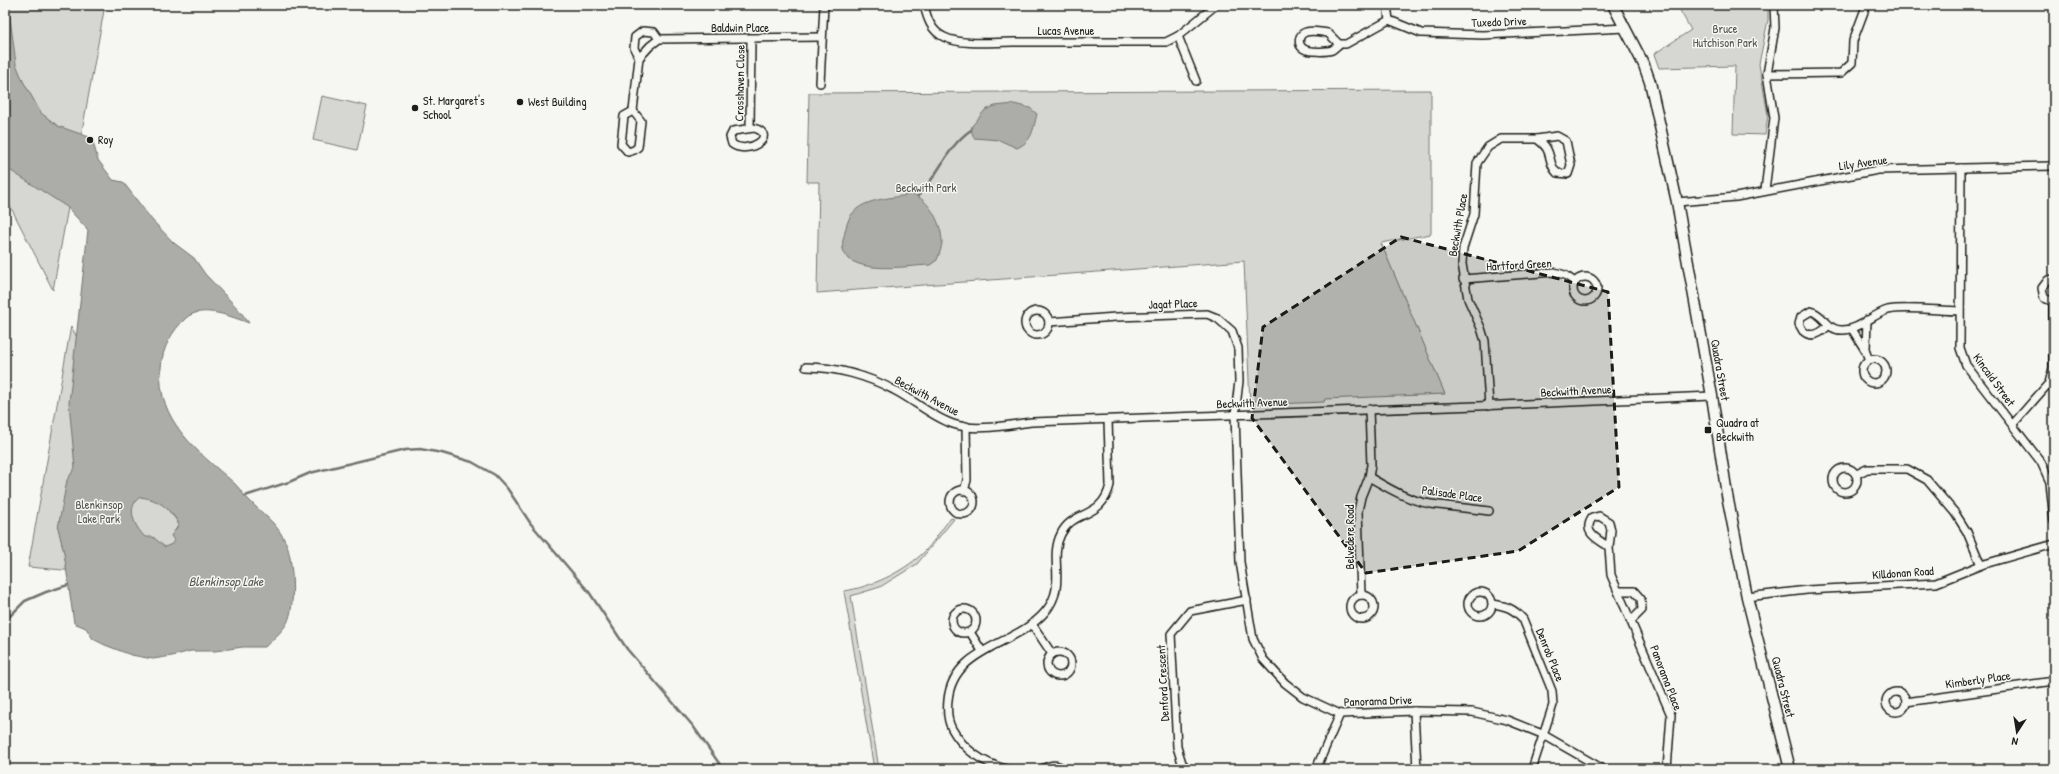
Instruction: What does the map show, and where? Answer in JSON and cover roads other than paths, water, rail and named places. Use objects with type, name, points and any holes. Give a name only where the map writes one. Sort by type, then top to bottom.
[{"type":"main road","name":"Quadra Street","points":[[1613,5],[1626,28],[1650,82],[1676,202],[1712,396],[1727,494],[1747,597],[1790,769]]},
{"type":"street","points":[[820,84],[821,37],[824,5]]},
{"type":"street","name":"Lucas Avenue","points":[[924,5],[933,30],[944,38],[968,42],[1166,42],[1178,36],[1216,5]]},
{"type":"street","points":[[1338,44],[1333,50],[1329,51],[1308,50],[1301,46],[1299,41],[1301,35],[1306,32],[1328,33],[1338,44],[1346,44],[1389,20],[1387,5]]},
{"type":"street","points":[[1764,190],[1774,118],[1767,74],[1775,28],[1774,5]]},
{"type":"street","points":[[1767,74],[1841,73],[1852,63],[1853,41],[1865,9],[1865,5]]},
{"type":"street","name":"Tuxedo Drive","points":[[1389,20],[1421,33],[1483,35],[1626,28]]},
{"type":"street","name":"Baldwin Place","points":[[633,111],[640,58],[634,48],[635,37],[642,31],[654,32],[659,39],[821,37]]},
{"type":"street","points":[[1178,36],[1196,81]]},
{"type":"street","points":[[640,58],[650,46],[659,39]]},
{"type":"street","name":"Crosshaven Close","points":[[750,128],[751,39]]},
{"type":"street","name":"Baldwin Place","points":[[633,111],[641,121],[638,147],[628,152],[620,144],[624,116],[633,111]]},
{"type":"street","name":"Beckwith Place","points":[[1489,406],[1485,341],[1468,299],[1463,279],[1463,248],[1474,214],[1477,163],[1488,147],[1496,140],[1537,139],[1557,136],[1566,141],[1571,165],[1568,174],[1557,174],[1553,169],[1548,148],[1537,139]]},
{"type":"street","name":"Lily Avenue","points":[[1676,202],[1736,197],[1764,190],[1878,170],[2054,166]]},
{"type":"street","name":"Kincaid Street","points":[[1960,168],[1960,348],[1966,365],[2041,462],[2050,482],[2054,521]]},
{"type":"street","name":"Hartford Green","points":[[1463,279],[1554,272],[1564,275],[1575,282]]},
{"type":"street","points":[[2013,424],[2049,382],[2053,368],[2054,302],[2044,298],[2042,288],[2048,280],[2054,279]]},
{"type":"street","points":[[1828,326],[1843,330],[1852,329],[1888,310],[1959,311]]},
{"type":"street","name":"Jagat Place","points":[[1049,322],[1116,317],[1196,314],[1207,314],[1217,318],[1232,331],[1238,348],[1239,381],[1235,415]]},
{"type":"street","points":[[1866,350],[1867,320]]},
{"type":"street","points":[[1852,329],[1866,350],[1869,360]]},
{"type":"street","name":"Beckwith Avenue","points":[[806,367],[837,370],[859,376],[894,390],[953,424],[984,427],[1032,422],[1369,409],[1489,406],[1712,396]]},
{"type":"street","name":"Belvedere Road","points":[[1361,595],[1358,511],[1369,477],[1371,465],[1369,409]]},
{"type":"street","name":"Panorama Drive","points":[[1235,415],[1240,562],[1254,639],[1263,659],[1285,683],[1303,697],[1340,714],[1414,711],[1472,712],[1507,720],[1542,734],[1603,769]]},
{"type":"street","points":[[1006,769],[979,759],[966,748],[950,724],[948,715],[948,693],[957,673],[964,664],[982,651],[1032,624],[1046,610],[1056,592],[1058,580],[1057,549],[1061,533],[1071,521],[1098,508],[1109,491],[1108,420]]},
{"type":"street","points":[[964,491],[966,480],[966,426]]},
{"type":"street","points":[[1857,474],[1867,469],[1907,469],[1927,480],[1955,513],[1967,532],[1981,565]]},
{"type":"street","name":"Palisade Place","points":[[1369,477],[1412,500],[1430,504],[1467,507],[1490,511]]},
{"type":"street","name":"Killdonan Road","points":[[1747,597],[1807,590],[1936,583],[1981,565],[2054,544]]},
{"type":"street","name":"Panorama Place","points":[[1609,547],[1611,575],[1671,715],[1667,769]]},
{"type":"street","points":[[1618,591],[1634,591],[1641,599],[1642,610],[1631,621]]},
{"type":"street","name":"Denford Crescent","points":[[1188,769],[1182,763],[1177,747],[1171,634],[1177,624],[1190,611],[1247,600]]},
{"type":"street","name":"Denrob Place","points":[[1493,604],[1506,606],[1515,610],[1523,619],[1547,674],[1552,691],[1553,705],[1542,734],[1532,769]]},
{"type":"street","points":[[1032,624],[1052,654]]},
{"type":"street","points":[[970,632],[982,651]]},
{"type":"street","name":"Kimberly Place","points":[[1906,702],[2054,681]]},
{"type":"street","points":[[1414,711],[1417,769]]},
{"type":"street","points":[[1316,769],[1340,714]]},
{"type":"street","points":[[1042,769],[1052,765],[1058,765],[1064,769]]},
{"type":"water","name":"Blenkinsop Lake","points":[[5,5],[9,10],[16,64],[23,81],[41,113],[58,126],[92,138],[98,160],[113,180],[123,182],[152,220],[174,243],[194,258],[205,274],[240,311],[249,323],[226,315],[208,312],[200,312],[186,318],[172,334],[163,354],[161,387],[165,403],[172,419],[182,433],[193,446],[235,484],[274,524],[286,543],[292,571],[292,606],[290,616],[282,630],[265,647],[243,647],[215,651],[191,651],[153,659],[131,655],[105,645],[93,639],[86,628],[74,623],[64,553],[58,528],[67,480],[75,468],[69,403],[88,230],[67,207],[5,167]],"holes":[[[140,497],[162,505],[178,522],[178,526],[171,536],[174,540],[172,544],[165,547],[153,537],[145,537],[135,523],[132,512],[135,501]]]},
{"type":"water","points":[[1014,104],[1030,108],[1037,114],[1032,134],[1026,142],[1017,148],[999,140],[974,138],[971,130],[972,126],[985,110],[995,106]]},
{"type":"water","points":[[912,194],[924,201],[937,220],[942,242],[937,260],[930,265],[881,268],[862,265],[848,258],[844,253],[843,243],[848,221],[854,212],[860,207],[877,200]]},
{"type":"waterway","points":[[918,196],[932,180],[955,145],[971,130]]},
{"type":"waterway","points":[[245,496],[289,482],[310,473],[405,450],[420,449],[442,453],[472,462],[495,475],[507,488],[531,524],[589,592],[627,649],[693,726],[723,769]]},
{"type":"waterway","points":[[5,621],[25,601],[68,585]]},
{"type":"place","name":"West Building","points":[[520,102]]},
{"type":"place","name":"St. Margaret's School","points":[[415,108]]},
{"type":"place","name":"Roy","points":[[90,140]]},
{"type":"place","name":"Quadra at Beckwith","points":[[1708,430]]},
{"type":"park label","name":"Bruce Hutchison Park","points":[[1725,36]]},
{"type":"park label","name":"Beckwith Park","points":[[926,188]]},
{"type":"park label","name":"Blenkinsop Lake Park","points":[[99,512]]}]
